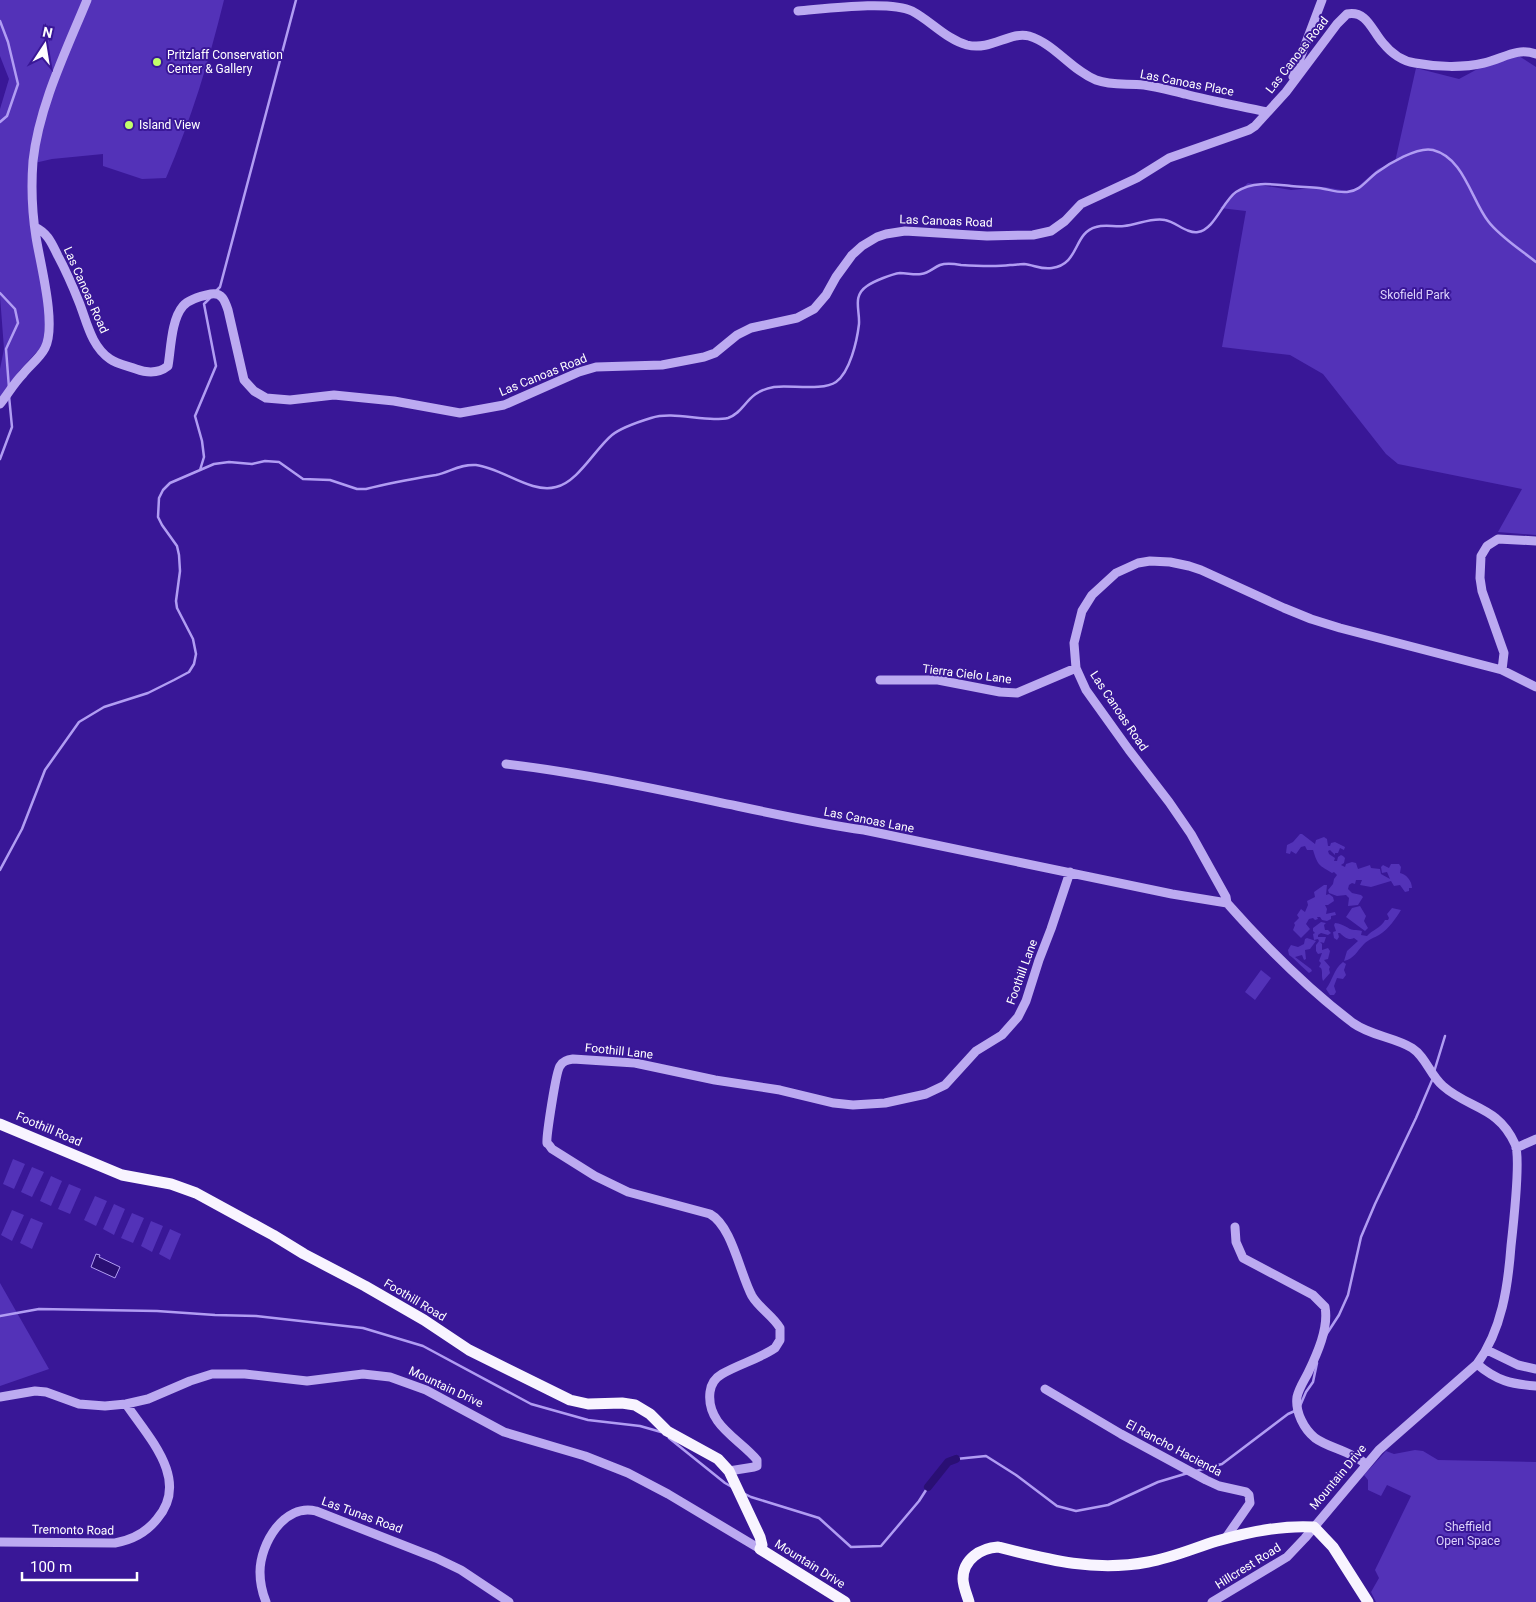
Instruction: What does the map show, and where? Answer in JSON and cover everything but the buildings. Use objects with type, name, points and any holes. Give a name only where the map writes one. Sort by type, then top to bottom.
[{"type":"main road","name":"Foothill Road","points":[[0,1124],[122,1175],[170,1184],[196,1193],[365,1286],[424,1320],[469,1350],[561,1396],[579,1402],[626,1403],[643,1409],[667,1431],[711,1455],[729,1471],[760,1537],[762,1545],[760,1549]]},
{"type":"main road","name":"Mountain Drive","points":[[969,1602],[963,1579],[967,1564],[978,1553],[992,1547],[1068,1564],[1116,1566],[1150,1562],[1225,1539],[1299,1526],[1314,1527]]},
{"type":"main road","points":[[1314,1527],[1334,1547],[1368,1602]]},
{"type":"main road","name":"Mountain Drive","points":[[760,1549],[845,1602]]},
{"type":"street","points":[[2,402],[45,349],[49,335],[46,284],[41,266],[32,201],[32,176],[40,125],[47,100],[87,0]]},
{"type":"street","points":[[1289,87],[1322,0]]},
{"type":"street","name":"Las Canoas Place","points":[[798,11],[842,8],[902,8],[912,11],[953,39],[964,44],[977,47],[989,46],[1014,37],[1027,36],[1038,39],[1087,75],[1105,83],[1120,86],[1145,85],[1267,112]]},
{"type":"street","name":"Las Canoas Road","points":[[35,227],[42,230],[50,240],[70,278],[86,318],[90,334],[98,347],[114,361],[154,373],[164,369],[168,366],[170,342],[183,306],[202,296],[214,293],[220,295],[225,300],[244,380],[254,391],[266,398],[290,400],[334,395],[394,401],[460,413],[486,410],[504,405],[579,372],[596,367],[662,365],[715,353],[737,335],[751,328],[807,314],[820,303],[852,255],[869,241],[886,234],[905,231],[988,236],[1033,235],[1051,231],[1065,221],[1082,204],[1137,178],[1169,158],[1242,133],[1255,126],[1289,87],[1337,24],[1347,14],[1360,14],[1366,19],[1382,43],[1397,57],[1415,63],[1465,65],[1485,63],[1520,51],[1536,54]]},
{"type":"street","points":[[1502,670],[1504,654],[1482,591],[1480,578],[1481,556],[1488,546],[1498,539],[1536,541]]},
{"type":"street","name":"Las Canoas Road","points":[[1516,1148],[1510,1134],[1498,1120],[1487,1111],[1457,1096],[1441,1085],[1416,1052],[1404,1044],[1366,1031],[1355,1024],[1253,933],[1227,903],[1226,897],[1191,834],[1170,802],[1129,750],[1086,690],[1076,668],[1074,643],[1082,611],[1092,595],[1116,573],[1138,563],[1162,561],[1201,570],[1284,608],[1333,626],[1502,670],[1536,687]]},
{"type":"street","name":"Tierra Cielo Lane","points":[[880,680],[938,680],[1000,692],[1017,693],[1076,668]]},
{"type":"street","name":"Las Canoas Lane","points":[[506,764],[614,782],[825,825],[864,830],[1172,894],[1227,903]]},
{"type":"street","name":"Foothill Lane","points":[[729,1471],[757,1466],[757,1460],[731,1437],[720,1424],[711,1407],[710,1388],[718,1376],[775,1348],[780,1340],[780,1328],[753,1297],[718,1219],[710,1214],[639,1195],[611,1185],[552,1149],[548,1143],[547,1129],[559,1068],[564,1061],[573,1059],[635,1063],[715,1080],[780,1090],[834,1103],[853,1105],[885,1104],[926,1094],[945,1085],[976,1051],[1002,1035],[1018,1017],[1026,1001],[1039,960],[1052,929],[1070,872]]},
{"type":"street","points":[[1516,1148],[1535,1139]]},
{"type":"street","name":"Mountain Drive","points":[[1314,1527],[1366,1464],[1392,1438],[1477,1364],[1487,1350],[1498,1321],[1508,1274],[1516,1172],[1516,1148]]},
{"type":"street","points":[[1235,1227],[1236,1242],[1243,1258],[1313,1295],[1325,1307],[1326,1323],[1315,1357],[1297,1397],[1300,1417],[1315,1438],[1353,1455],[1366,1464]]},
{"type":"street","points":[[1487,1350],[1518,1366],[1536,1369]]},
{"type":"street","points":[[1477,1364],[1505,1382],[1536,1386]]},
{"type":"street","name":"Mountain Drive","points":[[0,1397],[35,1391],[46,1392],[79,1404],[105,1406],[148,1399],[212,1374],[245,1374],[307,1381],[363,1374],[390,1377],[426,1390],[509,1434],[585,1456],[621,1470],[668,1494],[760,1549]]},
{"type":"street","name":"El Rancho Hacienda","points":[[1045,1389],[1120,1434],[1206,1480],[1219,1486],[1246,1492],[1250,1499],[1248,1507],[1225,1539]]},
{"type":"street","name":"Tremonto Road","points":[[0,1542],[115,1543],[132,1539],[151,1527],[167,1502],[170,1483],[168,1472],[161,1455],[126,1404]]},
{"type":"street","name":"Las Tunas Road","points":[[266,1602],[260,1584],[260,1571],[268,1541],[274,1531],[291,1514],[306,1510],[316,1511],[436,1558],[462,1570],[509,1602]]},
{"type":"street","name":"Hillcrest Road","points":[[1212,1602],[1287,1557],[1314,1527]]},
{"type":"green space","points":[[0,0],[224,0],[199,90],[166,178],[142,179],[103,166],[103,154],[52,159],[30,164],[46,305],[44,344],[20,370],[0,398],[0,369],[4,349],[0,296],[0,109],[9,79],[0,56]]},
{"type":"green space","name":"Skofield Park","points":[[1511,51],[1536,67],[1536,535],[1498,532],[1522,489],[1398,464],[1386,454],[1323,374],[1290,355],[1222,347],[1246,211],[1220,208],[1248,183],[1291,190],[1325,187],[1352,192],[1378,169],[1395,162],[1416,68],[1459,79]]},
{"type":"green space","points":[[1300,834],[1315,844],[1316,840],[1324,837],[1327,839],[1328,846],[1335,842],[1345,847],[1344,850],[1340,848],[1335,855],[1330,850],[1328,851],[1335,858],[1334,861],[1337,861],[1341,855],[1343,856],[1345,858],[1344,863],[1341,865],[1345,867],[1346,864],[1352,862],[1356,863],[1358,869],[1370,865],[1371,868],[1380,869],[1381,874],[1390,879],[1387,872],[1382,873],[1381,867],[1383,865],[1389,868],[1391,864],[1399,864],[1401,867],[1400,873],[1408,878],[1412,888],[1405,892],[1400,885],[1394,886],[1391,881],[1371,887],[1360,885],[1362,880],[1356,880],[1355,884],[1349,885],[1348,889],[1352,893],[1363,897],[1358,905],[1348,906],[1349,898],[1346,895],[1337,896],[1329,893],[1328,890],[1337,875],[1320,864],[1313,850],[1307,850],[1305,846],[1301,847],[1296,854],[1291,851],[1290,854],[1286,853],[1287,845],[1293,842]]},
{"type":"green space","points":[[1327,885],[1326,895],[1329,894],[1333,897],[1334,901],[1325,905],[1327,909],[1326,914],[1335,912],[1336,915],[1331,916],[1331,919],[1327,921],[1322,920],[1320,917],[1317,917],[1318,919],[1315,920],[1313,918],[1309,919],[1306,924],[1310,929],[1301,938],[1293,930],[1294,923],[1299,918],[1297,915],[1301,909],[1305,912],[1308,905],[1307,901],[1315,897],[1314,892]]},
{"type":"green space","points":[[1360,906],[1366,916],[1364,921],[1368,928],[1365,931],[1346,917],[1352,908]]},
{"type":"green space","points":[[1392,908],[1401,910],[1389,927],[1383,933],[1366,942],[1353,957],[1344,961],[1347,951],[1358,941],[1354,938],[1347,938],[1340,933],[1338,933],[1339,937],[1337,940],[1334,938],[1333,932],[1336,931],[1335,923],[1362,931],[1361,935],[1367,936],[1385,920],[1388,920],[1387,914]]},
{"type":"green space","points":[[1321,922],[1326,923],[1324,925],[1325,930],[1331,933],[1328,935],[1321,933],[1318,935],[1318,937],[1326,937],[1324,943],[1320,942],[1322,950],[1328,948],[1330,951],[1328,959],[1324,960],[1330,967],[1330,973],[1323,981],[1322,970],[1319,967],[1322,953],[1318,954],[1316,951],[1316,945],[1319,941],[1318,939],[1314,940],[1313,934],[1315,933],[1313,928]]},
{"type":"green space","points":[[1307,938],[1316,941],[1310,949],[1305,950],[1306,959],[1304,960],[1302,955],[1295,957],[1311,969],[1312,971],[1309,973],[1289,955],[1288,950],[1291,945],[1298,947],[1304,944]]},
{"type":"green space","points":[[1343,962],[1346,964],[1344,970],[1346,975],[1343,979],[1337,978],[1334,986],[1336,992],[1334,995],[1330,995],[1326,989],[1337,968]]},
{"type":"green space","points":[[1261,970],[1271,978],[1255,1000],[1245,992]]},
{"type":"green space","points":[[13,1159],[25,1164],[14,1189],[3,1184]]},
{"type":"green space","points":[[32,1167],[44,1172],[32,1197],[21,1192]]},
{"type":"green space","points":[[51,1176],[62,1181],[51,1206],[40,1201]]},
{"type":"green space","points":[[69,1184],[81,1189],[70,1214],[58,1209]]},
{"type":"green space","points":[[95,1196],[107,1201],[96,1226],[84,1220]]},
{"type":"green space","points":[[114,1204],[125,1209],[114,1235],[103,1229]]},
{"type":"green space","points":[[12,1210],[24,1215],[12,1241],[1,1235]]},
{"type":"green space","points":[[132,1213],[144,1218],[133,1243],[121,1238]]},
{"type":"green space","points":[[31,1218],[43,1223],[32,1249],[20,1243]]},
{"type":"green space","points":[[151,1221],[163,1226],[152,1252],[141,1246]]},
{"type":"green space","points":[[170,1229],[181,1234],[170,1260],[159,1254]]},
{"type":"green space","points":[[0,1283],[49,1369],[0,1386]]},
{"type":"green space","name":"Sheffield Open Space","points":[[1415,1450],[1423,1451],[1438,1460],[1536,1462],[1536,1602],[1376,1602],[1371,1592],[1379,1578],[1375,1570],[1411,1496],[1387,1485],[1381,1496],[1368,1490],[1368,1480],[1364,1475],[1386,1451],[1394,1454]]},
{"type":"shaded area","points":[[96,1254],[120,1267],[115,1278],[91,1267]]},
{"type":"waterway","points":[[215,292],[220,287],[296,0]]},
{"type":"waterway","points":[[0,21],[8,42],[18,84],[7,116],[0,122]]},
{"type":"waterway","points":[[0,870],[22,829],[45,770],[79,722],[104,707],[148,693],[174,680],[189,672],[194,664],[196,654],[193,639],[177,608],[176,601],[180,571],[179,555],[177,546],[158,517],[159,498],[163,490],[170,483],[214,464],[229,462],[252,464],[265,461],[279,462],[303,479],[330,480],[357,489],[366,489],[436,475],[460,467],[476,465],[486,467],[537,487],[556,487],[572,479],[612,435],[636,423],[658,416],[706,419],[726,418],[734,415],[752,397],[764,389],[823,386],[836,382],[849,364],[855,347],[859,324],[858,299],[860,294],[867,286],[883,278],[900,273],[916,274],[929,272],[945,264],[973,266],[1024,264],[1041,268],[1052,268],[1067,261],[1083,235],[1096,227],[1124,226],[1160,219],[1190,231],[1198,232],[1204,230],[1214,221],[1231,196],[1249,186],[1270,184],[1319,188],[1340,192],[1352,191],[1359,188],[1376,173],[1395,161],[1412,153],[1427,149],[1444,154],[1452,161],[1460,170],[1488,221],[1504,237],[1536,262]]},
{"type":"waterway","points":[[0,293],[15,309],[18,323],[6,349],[9,388]]},
{"type":"waterway","points":[[200,470],[204,457],[195,416],[216,366],[204,304],[210,298]]},
{"type":"waterway","points":[[0,459],[12,427],[9,396]]},
{"type":"waterway","points":[[1434,1072],[1445,1036]]},
{"type":"waterway","points":[[1326,1335],[1339,1315],[1348,1295],[1361,1237],[1433,1078]]},
{"type":"waterway","points":[[0,1316],[39,1309],[157,1311],[256,1316],[363,1328],[423,1346],[531,1404],[588,1420],[640,1426],[661,1432]]},
{"type":"waterway","points":[[1300,1406],[1313,1382],[1317,1363]]},
{"type":"waterway","points":[[1196,1471],[1222,1464],[1288,1414],[1297,1410]]},
{"type":"waterway","points":[[669,1438],[732,1487]]},
{"type":"waterway","points":[[956,1459],[986,1456],[1016,1475],[1057,1506],[1076,1511],[1108,1505],[1158,1482],[1188,1473]]},
{"type":"waterway","points":[[928,1487],[948,1462],[956,1459]]},
{"type":"waterway","points":[[743,1493],[819,1518],[851,1547],[881,1546],[919,1501],[928,1487]]},
{"type":"place","name":"Pritzlaff Conservation Center & Gallery","points":[[157,62]]},
{"type":"place","name":"Island View","points":[[129,125]]}]
